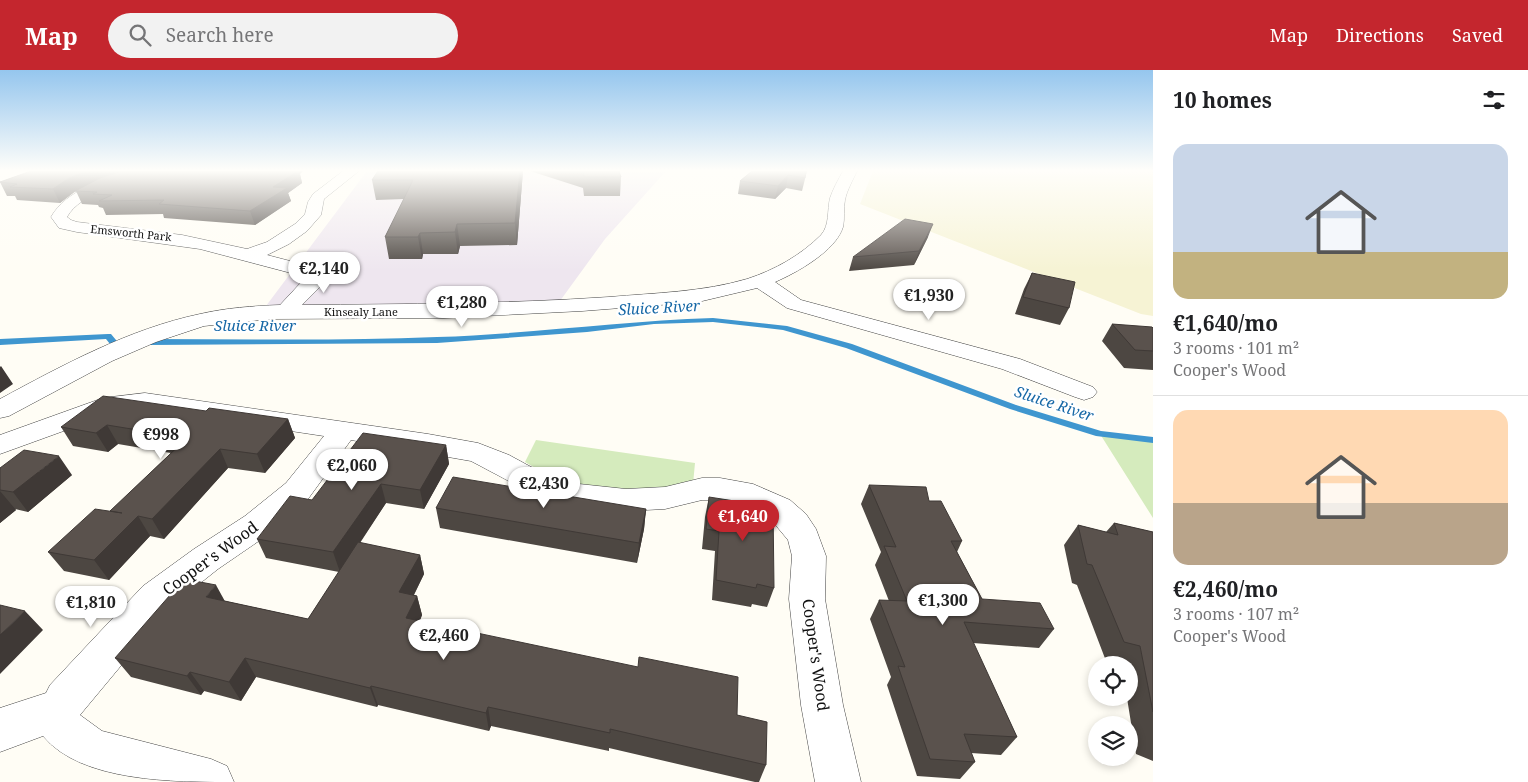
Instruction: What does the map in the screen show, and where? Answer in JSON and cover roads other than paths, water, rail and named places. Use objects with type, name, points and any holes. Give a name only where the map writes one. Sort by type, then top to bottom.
[{"type":"street","name":"Emsworth Park","points":[[69,204],[63,208],[59,218],[65,224],[181,239],[246,255],[290,270],[320,274]]},
{"type":"street","points":[[246,255],[275,244],[298,230],[312,215],[314,204]]},
{"type":"street","name":"Kinsealy Lane","points":[[0,410],[76,368],[146,338],[200,321],[238,315],[286,312],[414,312],[572,306],[691,296],[734,289],[760,281],[810,255],[831,234],[837,219],[837,204]]},
{"type":"street","points":[[286,312],[301,293],[320,274],[329,269],[338,258]]},
{"type":"street","points":[[760,281],[794,304],[1004,362],[1084,392]]},
{"type":"street","name":"Cooper's Wood","points":[[0,445],[112,404],[135,400],[428,443],[478,453],[499,462],[533,481],[579,495],[626,500],[665,498],[702,489],[742,492],[778,508],[794,523],[804,538],[809,556],[807,599],[822,704],[838,782]]},
{"type":"street","name":"Cooper's Wood","points":[[61,708],[91,668],[156,597],[183,575],[278,508],[308,478],[343,431]]},
{"type":"street","points":[[0,730],[61,708]]},
{"type":"street","points":[[61,708],[56,718],[67,734],[93,751],[211,782]]},
{"type":"waterway","name":"Sluice River","points":[[148,342],[437,340],[587,330],[654,322],[713,320],[784,328],[849,346],[1013,407],[1100,434],[1153,440]]},
{"type":"waterway","name":"Sluice River","points":[[0,342],[108,336],[113,342]]}]
